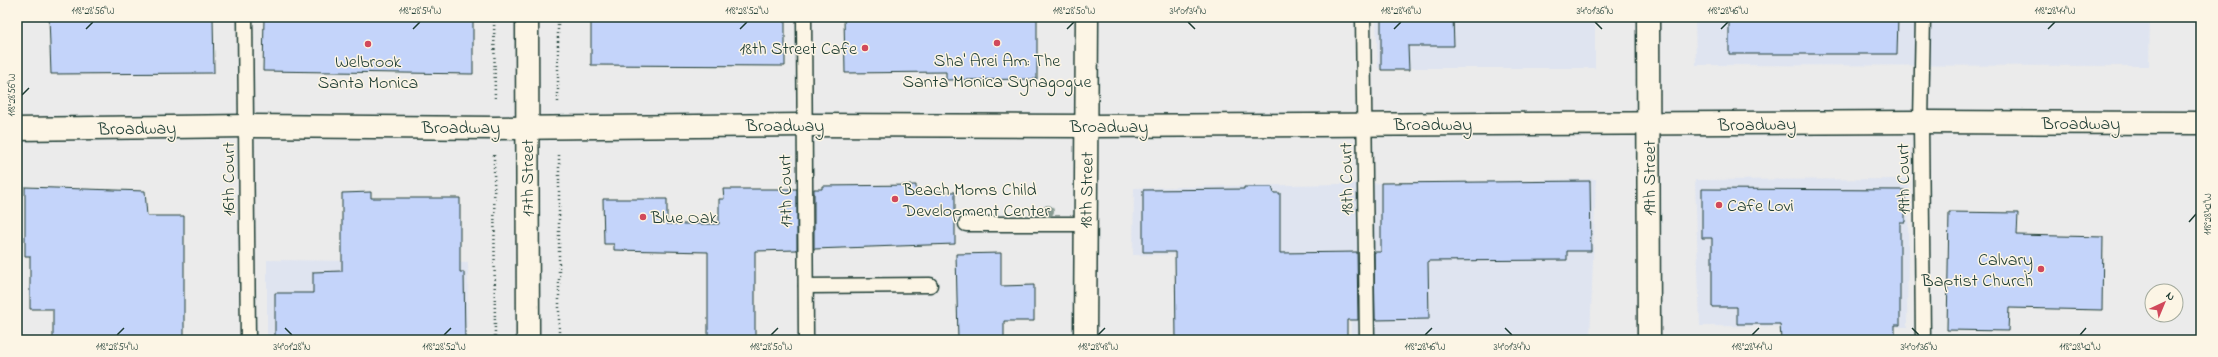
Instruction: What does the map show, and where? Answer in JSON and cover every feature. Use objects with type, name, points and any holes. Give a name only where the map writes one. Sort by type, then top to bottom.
[{"type":"street","name":"17th Street","points":[[527,17],[528,340]]},
{"type":"street","name":"18th Street","points":[[1085,340],[1087,17]]},
{"type":"street","name":"19th Street","points":[[1648,17],[1649,340]]},
{"type":"street","name":"Broadway","points":[[17,130],[246,126],[527,127],[803,124],[1087,126],[1365,124],[1648,125],[1921,122],[2201,123]]},
{"type":"lane","name":"16th Court","points":[[245,17],[248,340]]},
{"type":"lane","name":"17th Court","points":[[804,17],[803,124],[806,340]]},
{"type":"lane","name":"18th Court","points":[[1363,17],[1367,340]]},
{"type":"lane","name":"19th Court","points":[[1923,17],[1921,122],[1924,340]]},
{"type":"lane","points":[[966,224],[1085,224]]},
{"type":"lane","points":[[806,286],[930,285]]},
{"type":"path","points":[[494,17],[495,96]]},
{"type":"path","points":[[558,17],[558,95]]},
{"type":"path","points":[[494,160],[495,340]]},
{"type":"path","points":[[559,161],[559,340]]},
{"type":"shaded area","points":[[1376,17],[1595,17],[1595,68],[1378,68]]},
{"type":"shaded area","points":[[1695,17],[2150,17],[2149,66],[1696,65]]},
{"type":"shaded area","points":[[1596,179],[1590,340],[1351,340],[1349,252],[1133,255],[1134,188]]},
{"type":"shaded area","points":[[1909,179],[1907,327],[1700,326],[1695,180]]},
{"type":"shaded area","points":[[267,260],[468,262],[467,340],[267,340]]},
{"type":"building","points":[[49,17],[213,17],[214,73],[51,74]]},
{"type":"building","name":"Welbrook Santa Monica","points":[[264,17],[473,17],[473,74],[263,71]]},
{"type":"building","points":[[591,17],[785,17],[785,66],[591,65]]},
{"type":"building","points":[[844,17],[1037,17],[1037,79],[946,80],[946,72],[845,73]]},
{"type":"building","points":[[1381,17],[1453,17],[1454,46],[1408,46],[1409,70],[1381,70]]},
{"type":"building","points":[[1729,17],[1898,17],[1897,54],[1729,54]]},
{"type":"building","points":[[1590,181],[1591,251],[1567,251],[1567,260],[1428,261],[1429,319],[1375,320],[1374,252],[1381,252],[1381,183]]},
{"type":"building","points":[[916,185],[916,191],[955,192],[955,244],[814,249],[814,189],[822,189],[822,186]]},
{"type":"building","points":[[25,187],[145,191],[147,216],[184,216],[184,340],[53,340],[53,309],[30,309],[30,256],[25,256]]},
{"type":"building","points":[[1244,187],[1272,187],[1274,193],[1280,193],[1280,253],[1357,252],[1358,320],[1347,320],[1347,340],[1176,340],[1175,252],[1143,252],[1143,190],[1244,189]]},
{"type":"building","points":[[723,189],[797,189],[797,250],[755,251],[755,340],[708,340],[708,252],[614,250],[614,244],[604,244],[603,199],[667,199],[667,224],[719,224],[719,199],[724,199]]},
{"type":"building","points":[[1702,189],[1905,190],[1905,222],[1900,222],[1900,325],[1895,325],[1895,340],[1781,340],[1780,324],[1737,324],[1737,307],[1712,307],[1712,238],[1702,238]]},
{"type":"building","points":[[371,192],[371,198],[460,198],[460,272],[464,272],[465,340],[275,340],[275,293],[313,293],[313,272],[342,271],[342,193]]},
{"type":"building","points":[[1949,212],[2018,213],[2017,235],[2103,237],[2102,310],[2009,308],[2008,331],[1947,330]]},
{"type":"building","points":[[1001,253],[1001,286],[1034,285],[1034,321],[1004,321],[1004,340],[958,340],[956,254]]},
{"type":"place","name":"Sha' Arei Am: The Santa Monica Synagogue","points":[[997,43]]},
{"type":"place","name":"Welbrook Santa Monica","points":[[368,44]]},
{"type":"place","name":"18th Street Cafe","points":[[865,48]]},
{"type":"place","name":"Beach Moms Child Development Center","points":[[895,199]]},
{"type":"place","name":"Cafe Lovi","points":[[1719,205]]},
{"type":"place","name":"Blue Oak","points":[[643,217]]},
{"type":"place","name":"Calvary Baptist Church","points":[[2041,269]]}]
